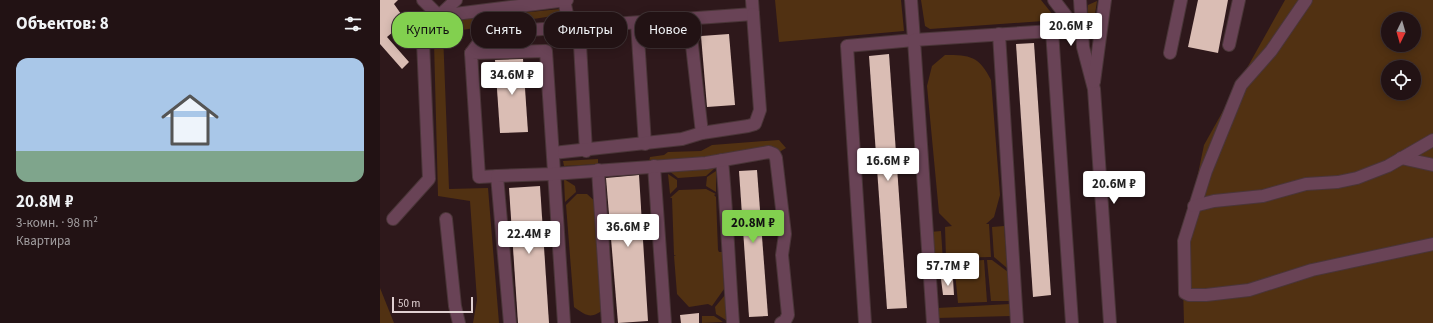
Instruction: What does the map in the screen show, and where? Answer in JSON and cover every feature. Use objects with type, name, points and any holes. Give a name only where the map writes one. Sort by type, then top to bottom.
[{"type":"street","points":[[422,0],[435,12]]},
{"type":"street","points":[[443,12],[456,0]]},
{"type":"street","points":[[463,13],[565,0],[569,12]]},
{"type":"street","points":[[553,153],[586,151],[682,139],[702,133],[755,124],[759,118],[760,106],[752,0]]},
{"type":"street","points":[[911,0],[933,323]]},
{"type":"street","points":[[1054,0],[1073,25],[1083,48],[1094,89]]},
{"type":"street","points":[[1080,0],[1083,48]]},
{"type":"street","points":[[1105,0],[1094,89],[1110,323]]},
{"type":"street","points":[[1170,53],[1181,0]]},
{"type":"street","points":[[1229,46],[1239,0]]},
{"type":"street","points":[[1306,0],[1271,51],[1241,85],[1206,171],[1184,241],[1185,293],[1189,295],[1249,290],[1312,270],[1433,244]]},
{"type":"street","points":[[701,18],[753,14]]},
{"type":"street","points":[[865,323],[847,46],[1052,31],[1073,25]]},
{"type":"street","points":[[544,30],[486,33],[471,53],[479,177],[553,174],[706,163],[769,152],[776,156],[785,234],[782,255],[788,315],[786,320],[781,323]]},
{"type":"street","points":[[1052,31],[1072,323]]},
{"type":"street","points":[[999,34],[1017,323]]},
{"type":"street","points":[[393,219],[429,179],[423,48]]},
{"type":"street","points":[[576,48],[586,151]]},
{"type":"street","points":[[639,48],[645,144]]},
{"type":"street","points":[[692,48],[702,133]]},
{"type":"street","points":[[471,53],[546,51],[564,323]]},
{"type":"street","points":[[1194,206],[1214,201],[1264,196],[1306,184],[1338,182],[1357,178],[1388,166],[1433,140]]},
{"type":"street","points":[[1401,158],[1433,165]]},
{"type":"street","points":[[722,160],[728,222],[728,249],[733,323]]},
{"type":"street","points":[[654,166],[665,323]]},
{"type":"street","points":[[598,170],[608,323]]},
{"type":"street","points":[[497,176],[510,323]]},
{"type":"street","points":[[446,219],[455,306],[459,323]]},
{"type":"shaded area","points":[[775,0],[901,0],[904,31],[779,42]]},
{"type":"shaded area","points":[[921,0],[1041,0],[1057,20],[930,29],[925,26]]},
{"type":"shaded area","points":[[1285,0],[1433,0],[1433,323],[1184,323],[1182,250],[1204,145]]},
{"type":"shaded area","points":[[1097,1],[1093,27],[1090,31],[1088,26],[1088,5]]},
{"type":"shaded area","points":[[560,9],[562,12],[544,12],[544,17],[536,18],[536,12],[530,12]]},
{"type":"shaded area","points":[[471,18],[471,29],[463,30],[463,19]]},
{"type":"shaded area","points":[[434,48],[444,48],[449,189],[488,188],[499,323],[473,323],[477,300],[470,201],[438,196]]},
{"type":"shaded area","points":[[945,55],[973,58],[987,72],[991,80],[1000,195],[994,217],[986,224],[989,224],[991,257],[946,258],[945,227],[952,226],[939,213],[927,86],[932,66]]},
{"type":"shaded area","points":[[779,140],[786,148],[781,151],[649,162],[650,157],[664,155],[668,152],[701,151],[712,145]]},
{"type":"shaded area","points":[[598,159],[598,164],[564,166],[563,161]]},
{"type":"shaded area","points":[[713,165],[715,168],[706,176],[678,178],[668,170]]},
{"type":"shaded area","points":[[716,171],[716,192],[706,186],[707,177]]},
{"type":"shaded area","points":[[668,174],[677,180],[677,187],[670,194]]},
{"type":"shaded area","points":[[564,179],[575,186],[576,192],[565,202]]},
{"type":"shaded area","points":[[706,189],[716,194],[714,195],[716,197],[718,250],[719,252],[722,252],[724,289],[712,306],[708,304],[689,307],[677,294],[672,198],[670,198],[679,190]]},
{"type":"shaded area","points":[[577,194],[587,194],[598,204],[606,308],[593,315],[586,315],[574,307],[566,205]]},
{"type":"shaded area","points":[[1004,226],[1007,268],[994,257],[992,227]]},
{"type":"shaded area","points":[[941,231],[943,261],[934,274],[930,232]]},
{"type":"shaded area","points":[[984,260],[987,302],[958,303],[954,262]]},
{"type":"shaded area","points":[[987,260],[992,260],[1008,272],[1010,301],[991,301]]},
{"type":"shaded area","points":[[947,262],[952,262],[954,277],[937,277]]},
{"type":"shaded area","points":[[380,288],[394,323],[380,323]]},
{"type":"shaded area","points":[[725,295],[726,320],[716,314],[715,307]]},
{"type":"shaded area","points":[[1010,304],[1011,316],[937,318],[937,308]]},
{"type":"shaded area","points":[[702,316],[714,316],[723,322],[702,323]]},
{"type":"building","points":[[380,0],[398,0],[394,4],[400,12],[392,12],[392,33],[387,37],[392,43],[392,48],[397,48],[409,62],[402,69],[380,44]]},
{"type":"building","points":[[1198,0],[1228,0],[1218,53],[1188,47]]},
{"type":"building","points":[[729,34],[735,105],[707,107],[701,36]]},
{"type":"building","points":[[1034,43],[1051,295],[1033,297],[1016,44]]},
{"type":"building","points":[[889,54],[907,308],[887,309],[869,56]]},
{"type":"building","points":[[523,59],[528,132],[500,133],[495,60]]},
{"type":"building","points":[[757,170],[768,316],[749,317],[739,171]]},
{"type":"building","points":[[639,175],[648,321],[618,323],[606,178]]},
{"type":"building","points":[[540,186],[549,323],[518,323],[509,188]]},
{"type":"building","points":[[941,279],[953,279],[954,295],[943,295]]},
{"type":"building","points":[[699,313],[699,323],[681,323],[680,315]]}]
